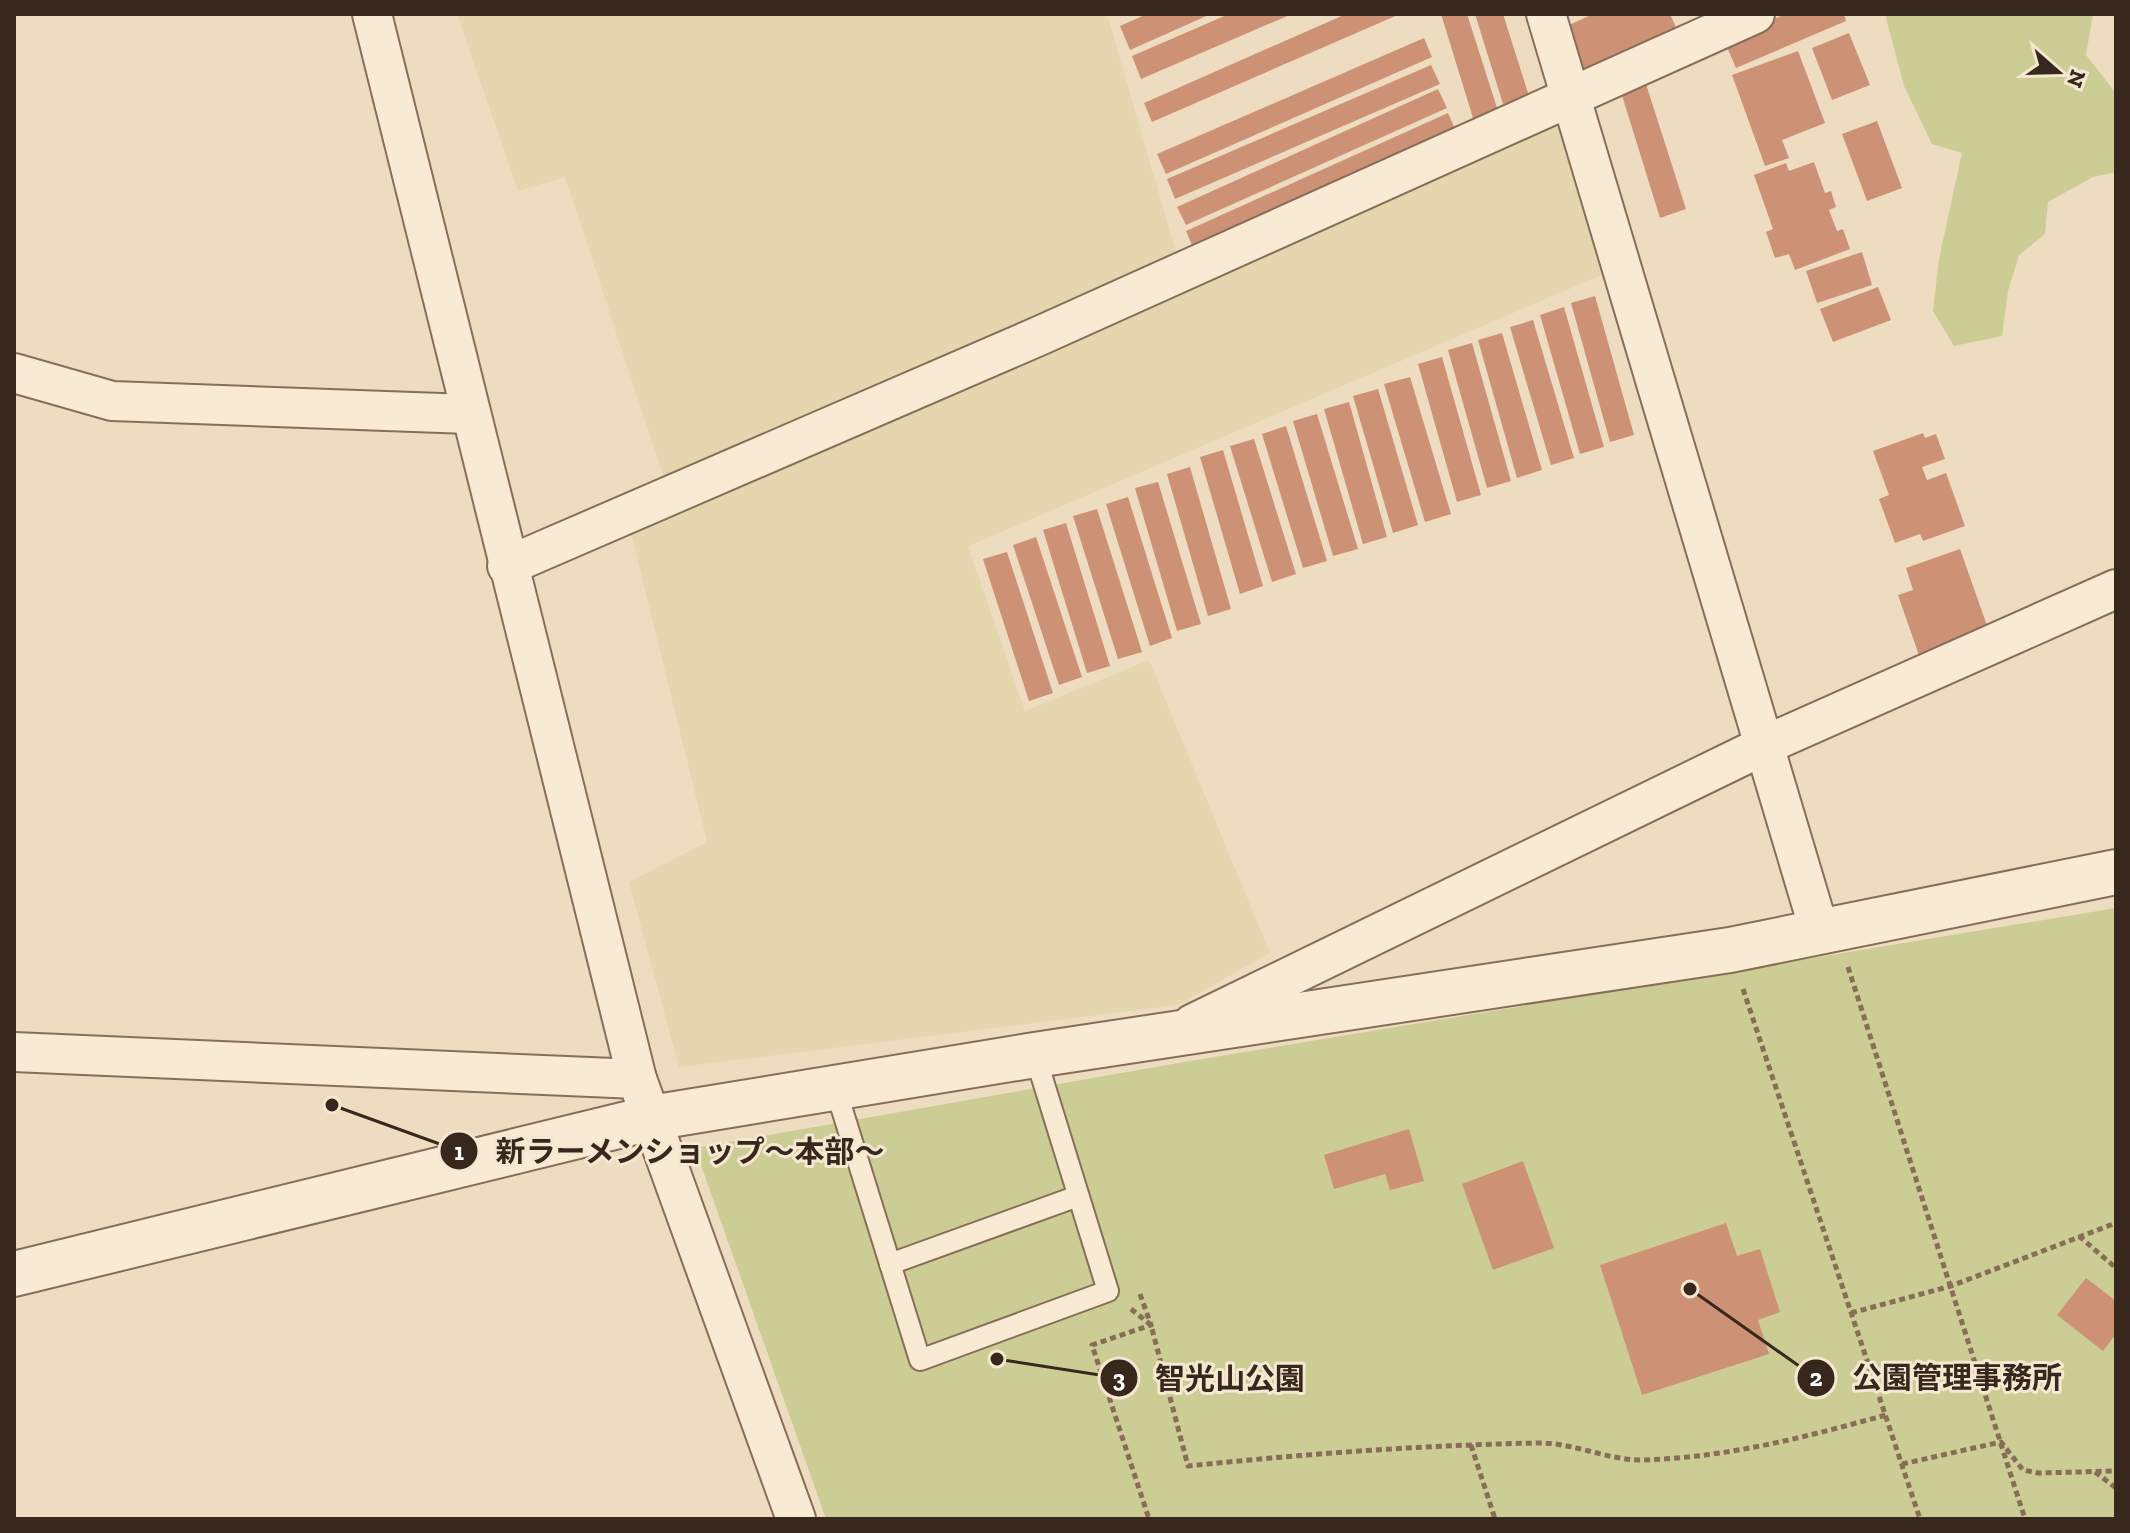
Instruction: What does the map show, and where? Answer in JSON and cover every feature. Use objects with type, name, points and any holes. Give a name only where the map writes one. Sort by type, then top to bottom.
[{"type":"street","points":[[372,14],[507,566],[644,1098],[796,1519]]},
{"type":"street","points":[[1546,14],[1765,745],[1830,944]]},
{"type":"street","points":[[507,566],[1039,336],[1755,14]]},
{"type":"street","points":[[14,373],[112,401],[469,414]]},
{"type":"street","points":[[1168,1036],[1765,745],[2116,589]]},
{"type":"street","points":[[14,1052],[644,1098],[835,1087],[1168,1036],[1735,968],[2116,872]]},
{"type":"street","points":[[14,1274],[644,1098]]},
{"type":"lane","points":[[835,1087],[920,1360],[1108,1291],[1035,1055]]},
{"type":"lane","points":[[890,1264],[1078,1196]]},
{"type":"path","points":[[1830,944],[1849,970],[2025,1519]]},
{"type":"path","points":[[1830,944],[1849,970]]},
{"type":"path","points":[[1849,970],[1864,967]]},
{"type":"path","points":[[1735,968],[1755,984]]},
{"type":"path","points":[[1735,968],[1920,1519]]},
{"type":"path","points":[[1851,1313],[1951,1286],[2116,1223]]},
{"type":"path","points":[[2079,1235],[2116,1268]]},
{"type":"path","points":[[1135,1280],[1151,1325],[1188,1466],[1308,1454],[1553,1443],[1638,1460],[1712,1454],[1791,1441],[1886,1415]]},
{"type":"path","points":[[1108,1291],[1151,1325]]},
{"type":"path","points":[[1149,1519],[1092,1345],[1151,1325]]},
{"type":"path","points":[[1902,1464],[2001,1442]]},
{"type":"path","points":[[2001,1442],[2023,1470],[2038,1473],[2116,1471]]},
{"type":"path","points":[[1471,1445],[1495,1519]]},
{"type":"path","points":[[2093,1470],[2116,1488]]},
{"type":"shaded area","points":[[457,14],[1107,14],[1178,259],[666,484],[565,177],[518,191]]},
{"type":"shaded area","points":[[1560,114],[1602,275],[968,546],[1025,711],[1149,660],[1270,953],[1178,1005],[679,1067],[629,882],[707,842],[630,528]]},
{"type":"green space","points":[[1885,14],[2093,14],[2086,55],[2116,93],[2116,172],[2093,177],[2048,202],[2045,234],[2019,255],[2008,291],[2002,336],[1954,346],[1933,311],[1939,259],[1962,153],[1932,144],[1904,86]]},
{"type":"green space","points":[[2116,908],[2116,1519],[826,1519],[695,1148],[1184,1062]]},
{"type":"building","points":[[1147,14],[1211,14],[1130,50],[1120,26]]},
{"type":"building","points":[[1229,14],[1292,14],[1141,79],[1132,56]]},
{"type":"building","points":[[1346,14],[1400,14],[1152,122],[1144,103]]},
{"type":"building","points":[[1441,14],[1467,14],[1498,111],[1473,118]]},
{"type":"building","points":[[1475,14],[1503,14],[1529,96],[1503,104]]},
{"type":"building","points":[[1593,14],[1670,14],[1678,32],[1585,77],[1569,25]]},
{"type":"building","points":[[1786,14],[1844,14],[1846,21],[1736,68],[1724,40]]},
{"type":"building","points":[[1849,33],[1870,85],[1832,100],[1812,48]]},
{"type":"building","points":[[1424,38],[1432,57],[1166,174],[1157,154]]},
{"type":"building","points":[[1798,51],[1825,123],[1782,140],[1789,158],[1765,166],[1732,75]]},
{"type":"building","points":[[1431,65],[1440,84],[1175,199],[1167,179]]},
{"type":"building","points":[[1645,81],[1686,209],[1660,218],[1620,89]]},
{"type":"building","points":[[1438,89],[1447,108],[1186,225],[1177,207]]},
{"type":"building","points":[[1448,113],[1457,133],[1194,250],[1186,231]]},
{"type":"building","points":[[1877,121],[1902,188],[1867,201],[1842,134]]},
{"type":"building","points":[[1814,162],[1825,193],[1831,191],[1836,207],[1829,210],[1837,231],[1843,229],[1850,249],[1795,270],[1789,254],[1775,258],[1766,232],[1773,229],[1754,175],[1786,163],[1789,171]]},
{"type":"building","points":[[1862,252],[1872,285],[1817,303],[1806,271]]},
{"type":"building","points":[[1878,287],[1891,320],[1833,342],[1820,309]]},
{"type":"building","points":[[1595,296],[1634,435],[1610,442],[1571,303]]},
{"type":"building","points":[[1564,307],[1604,447],[1580,454],[1540,315]]},
{"type":"building","points":[[1533,320],[1574,458],[1551,465],[1510,327]]},
{"type":"building","points":[[1502,333],[1542,470],[1517,478],[1478,340]]},
{"type":"building","points":[[1472,343],[1511,481],[1487,488],[1448,350]]},
{"type":"building","points":[[1442,357],[1481,495],[1457,502],[1418,364]]},
{"type":"building","points":[[1410,377],[1451,514],[1425,522],[1384,384]]},
{"type":"building","points":[[1378,389],[1418,525],[1393,533],[1353,396]]},
{"type":"building","points":[[1349,402],[1387,537],[1363,544],[1324,409]]},
{"type":"building","points":[[1317,414],[1358,549],[1333,556],[1293,421]]},
{"type":"building","points":[[1286,426],[1327,561],[1303,568],[1262,434]]},
{"type":"building","points":[[1923,433],[1925,438],[1936,434],[1945,459],[1922,467],[1927,480],[1946,473],[1965,526],[1923,541],[1920,534],[1895,543],[1879,499],[1889,495],[1873,451]]},
{"type":"building","points":[[1254,439],[1296,574],[1272,582],[1230,446]]},
{"type":"building","points":[[1223,450],[1263,586],[1240,594],[1200,457]]},
{"type":"building","points":[[1190,467],[1231,609],[1208,616],[1167,474]]},
{"type":"building","points":[[1158,482],[1201,624],[1177,631],[1135,488]]},
{"type":"building","points":[[1128,497],[1172,638],[1150,646],[1106,504]]},
{"type":"building","points":[[1097,509],[1142,652],[1118,659],[1073,516]]},
{"type":"building","points":[[1066,523],[1110,666],[1087,673],[1043,530]]},
{"type":"building","points":[[1036,537],[1082,677],[1059,685],[1013,545]]},
{"type":"building","points":[[1960,549],[1991,637],[1921,661],[1898,595],[1913,590],[1906,568]]},
{"type":"building","points":[[1007,552],[1053,693],[1029,701],[983,559]]},
{"type":"building","points":[[1409,1129],[1424,1181],[1390,1190],[1385,1174],[1334,1189],[1324,1155]]},
{"type":"building","points":[[1523,1161],[1554,1248],[1493,1270],[1462,1184]]},
{"type":"building","points":[[1726,1223],[1737,1256],[1760,1249],[1780,1312],[1758,1320],[1769,1354],[1642,1395],[1600,1265]]},
{"type":"building","points":[[2086,1278],[2116,1301],[2116,1334],[2103,1351],[2057,1315]]},
{"type":"place","name":"新ラーメンショップ～本部～","points":[[332,1105]]},
{"type":"place","name":"公園管理事務所","points":[[1690,1289]]},
{"type":"place","name":"智光山公園","points":[[997,1359]]}]
